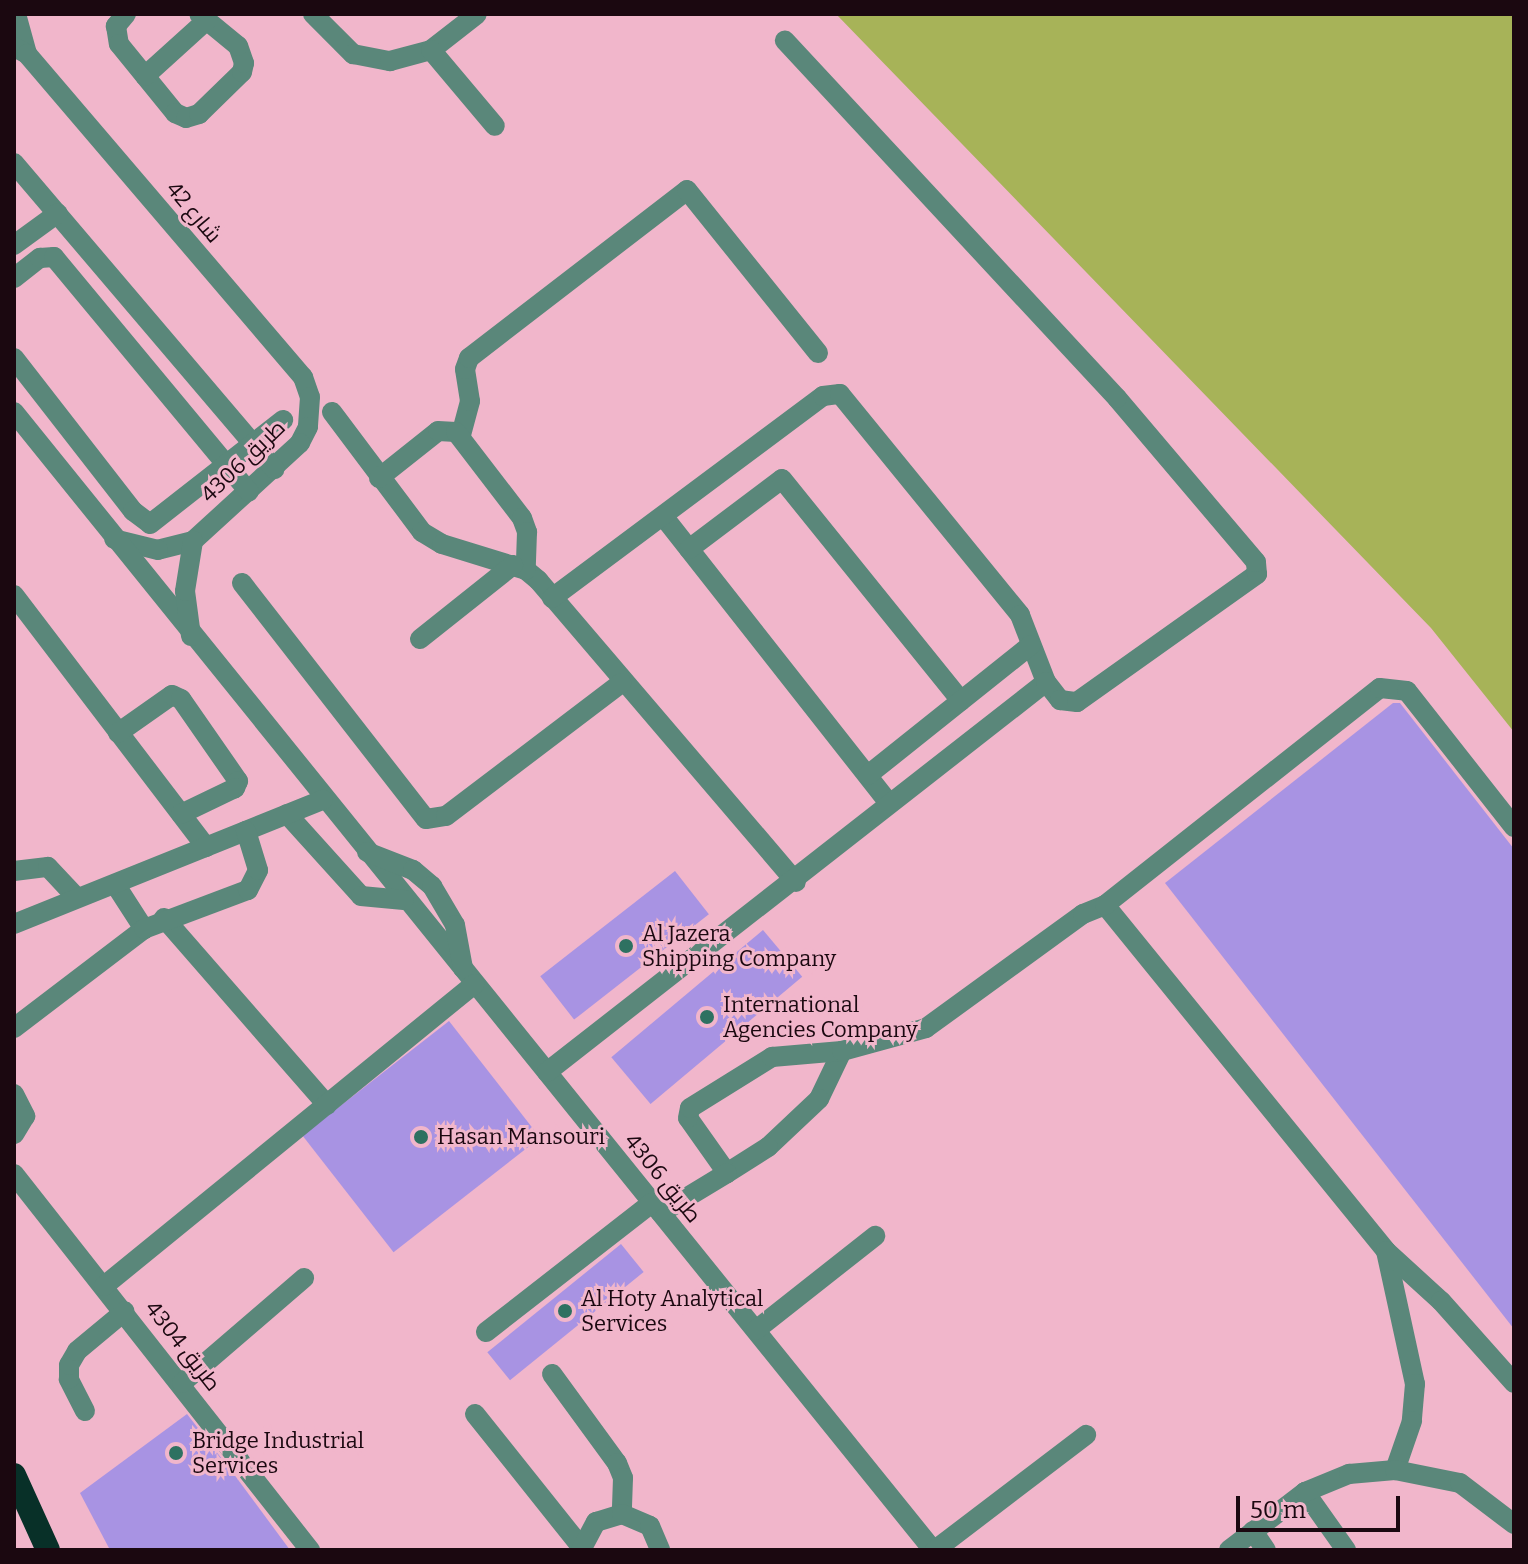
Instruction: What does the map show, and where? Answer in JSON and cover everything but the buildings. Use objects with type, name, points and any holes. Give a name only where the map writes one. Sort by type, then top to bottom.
[{"type":"highway","points":[[14,1475],[48,1550]]},
{"type":"highway","points":[[14,1510],[35,1550]]},
{"type":"street","points":[[126,14],[116,26],[116,38],[145,76],[175,113],[186,118],[199,114],[242,72],[244,63],[238,46],[203,17],[145,76]]},
{"type":"street","points":[[313,14],[353,54],[390,61],[431,50],[477,14]]},
{"type":"street","name":"شارع 42","points":[[21,19],[21,50],[303,377],[312,407]]},
{"type":"street","points":[[552,598],[823,396],[840,394],[1020,615],[1046,682],[1060,700],[1077,702],[1250,584],[1257,574],[1256,562],[1117,398],[785,41]]},
{"type":"street","points":[[431,50],[495,126]]},
{"type":"street","points":[[14,163],[274,469]]},
{"type":"street","points":[[461,435],[470,401],[465,369],[469,358],[689,189],[818,353]]},
{"type":"street","points":[[14,245],[58,213]]},
{"type":"street","points":[[14,278],[40,258],[54,257],[249,492]]},
{"type":"street","points":[[14,358],[133,511],[150,524],[160,522],[283,420]]},
{"type":"street","name":"طريق 4306","points":[[108,532],[158,550],[193,541],[300,443],[312,407]]},
{"type":"street","name":"طريق 4306","points":[[14,412],[364,851],[934,1550]]},
{"type":"street","points":[[332,412],[422,532],[442,544],[519,568],[552,598],[621,683],[796,882]]},
{"type":"street","points":[[379,478],[438,431],[461,435],[522,518],[527,532],[519,568],[420,639]]},
{"type":"street","points":[[689,549],[775,480],[782,479],[961,701]]},
{"type":"street","points":[[108,532],[133,511]]},
{"type":"street","points":[[663,516],[888,802]]},
{"type":"street","points":[[191,636],[185,591],[193,541]]},
{"type":"street","points":[[242,583],[426,819],[446,816],[621,683]]},
{"type":"street","points":[[14,595],[206,847]]},
{"type":"street","points":[[868,775],[1031,645]]},
{"type":"street","points":[[547,1072],[796,882],[888,802],[1046,682]]},
{"type":"street","points":[[727,1173],[688,1118],[690,1108],[772,1057],[820,1049],[842,1051],[926,1028],[1083,914],[1105,905],[1373,691],[1388,686],[1407,691],[1514,827]]},
{"type":"street","points":[[118,733],[172,695],[181,699],[238,781],[235,788],[181,814]]},
{"type":"street","points":[[15,921],[323,800]]},
{"type":"street","points":[[287,814],[361,896],[404,900]]},
{"type":"street","points":[[14,1028],[144,929],[164,918],[242,893],[254,884],[258,870],[246,831]]},
{"type":"street","points":[[104,1286],[327,1105],[469,978],[455,925],[432,886],[413,870],[364,851]]},
{"type":"street","points":[[14,871],[48,867],[77,898]]},
{"type":"street","points":[[115,884],[144,929]]},
{"type":"street","points":[[1105,905],[1386,1251],[1441,1301],[1514,1383]]},
{"type":"street","points":[[164,918],[327,1105]]},
{"type":"street","points":[[486,1332],[656,1208],[727,1173],[768,1147],[819,1099],[842,1051]]},
{"type":"street","points":[[14,1094],[25,1116],[14,1134]]},
{"type":"street","name":"طريق 4304","points":[[14,1174],[21,1188],[125,1311],[310,1550]]},
{"type":"street","points":[[756,1330],[875,1236]]},
{"type":"street","points":[[1386,1251],[1415,1384],[1412,1421],[1395,1470]]},
{"type":"street","points":[[182,1383],[304,1278]]},
{"type":"street","points":[[85,1411],[69,1379],[69,1365],[77,1351],[125,1311]]},
{"type":"street","points":[[552,1374],[617,1463],[623,1478],[622,1514]]},
{"type":"street","points":[[475,1414],[581,1548],[596,1522],[622,1514],[650,1526],[660,1550]]},
{"type":"street","points":[[934,1550],[1086,1435]]},
{"type":"street","points":[[1229,1550],[1305,1492],[1349,1474],[1395,1470],[1460,1483],[1514,1524]]},
{"type":"street","points":[[1305,1492],[1346,1550]]},
{"type":"street","points":[[1253,1531],[1266,1550]]},
{"type":"shaded area","points":[[836,14],[1514,14],[1514,732],[1431,628]]},
{"type":"place","name":"Al Jazera Shipping Company","points":[[626,946]]},
{"type":"place","name":"International Agencies Company","points":[[707,1017]]},
{"type":"place","name":"Hasan Mansouri","points":[[421,1137]]},
{"type":"place","name":"Al Hoty Analytical Services","points":[[565,1311]]},
{"type":"place","name":"Bridge Industrial Services","points":[[176,1453]]}]
